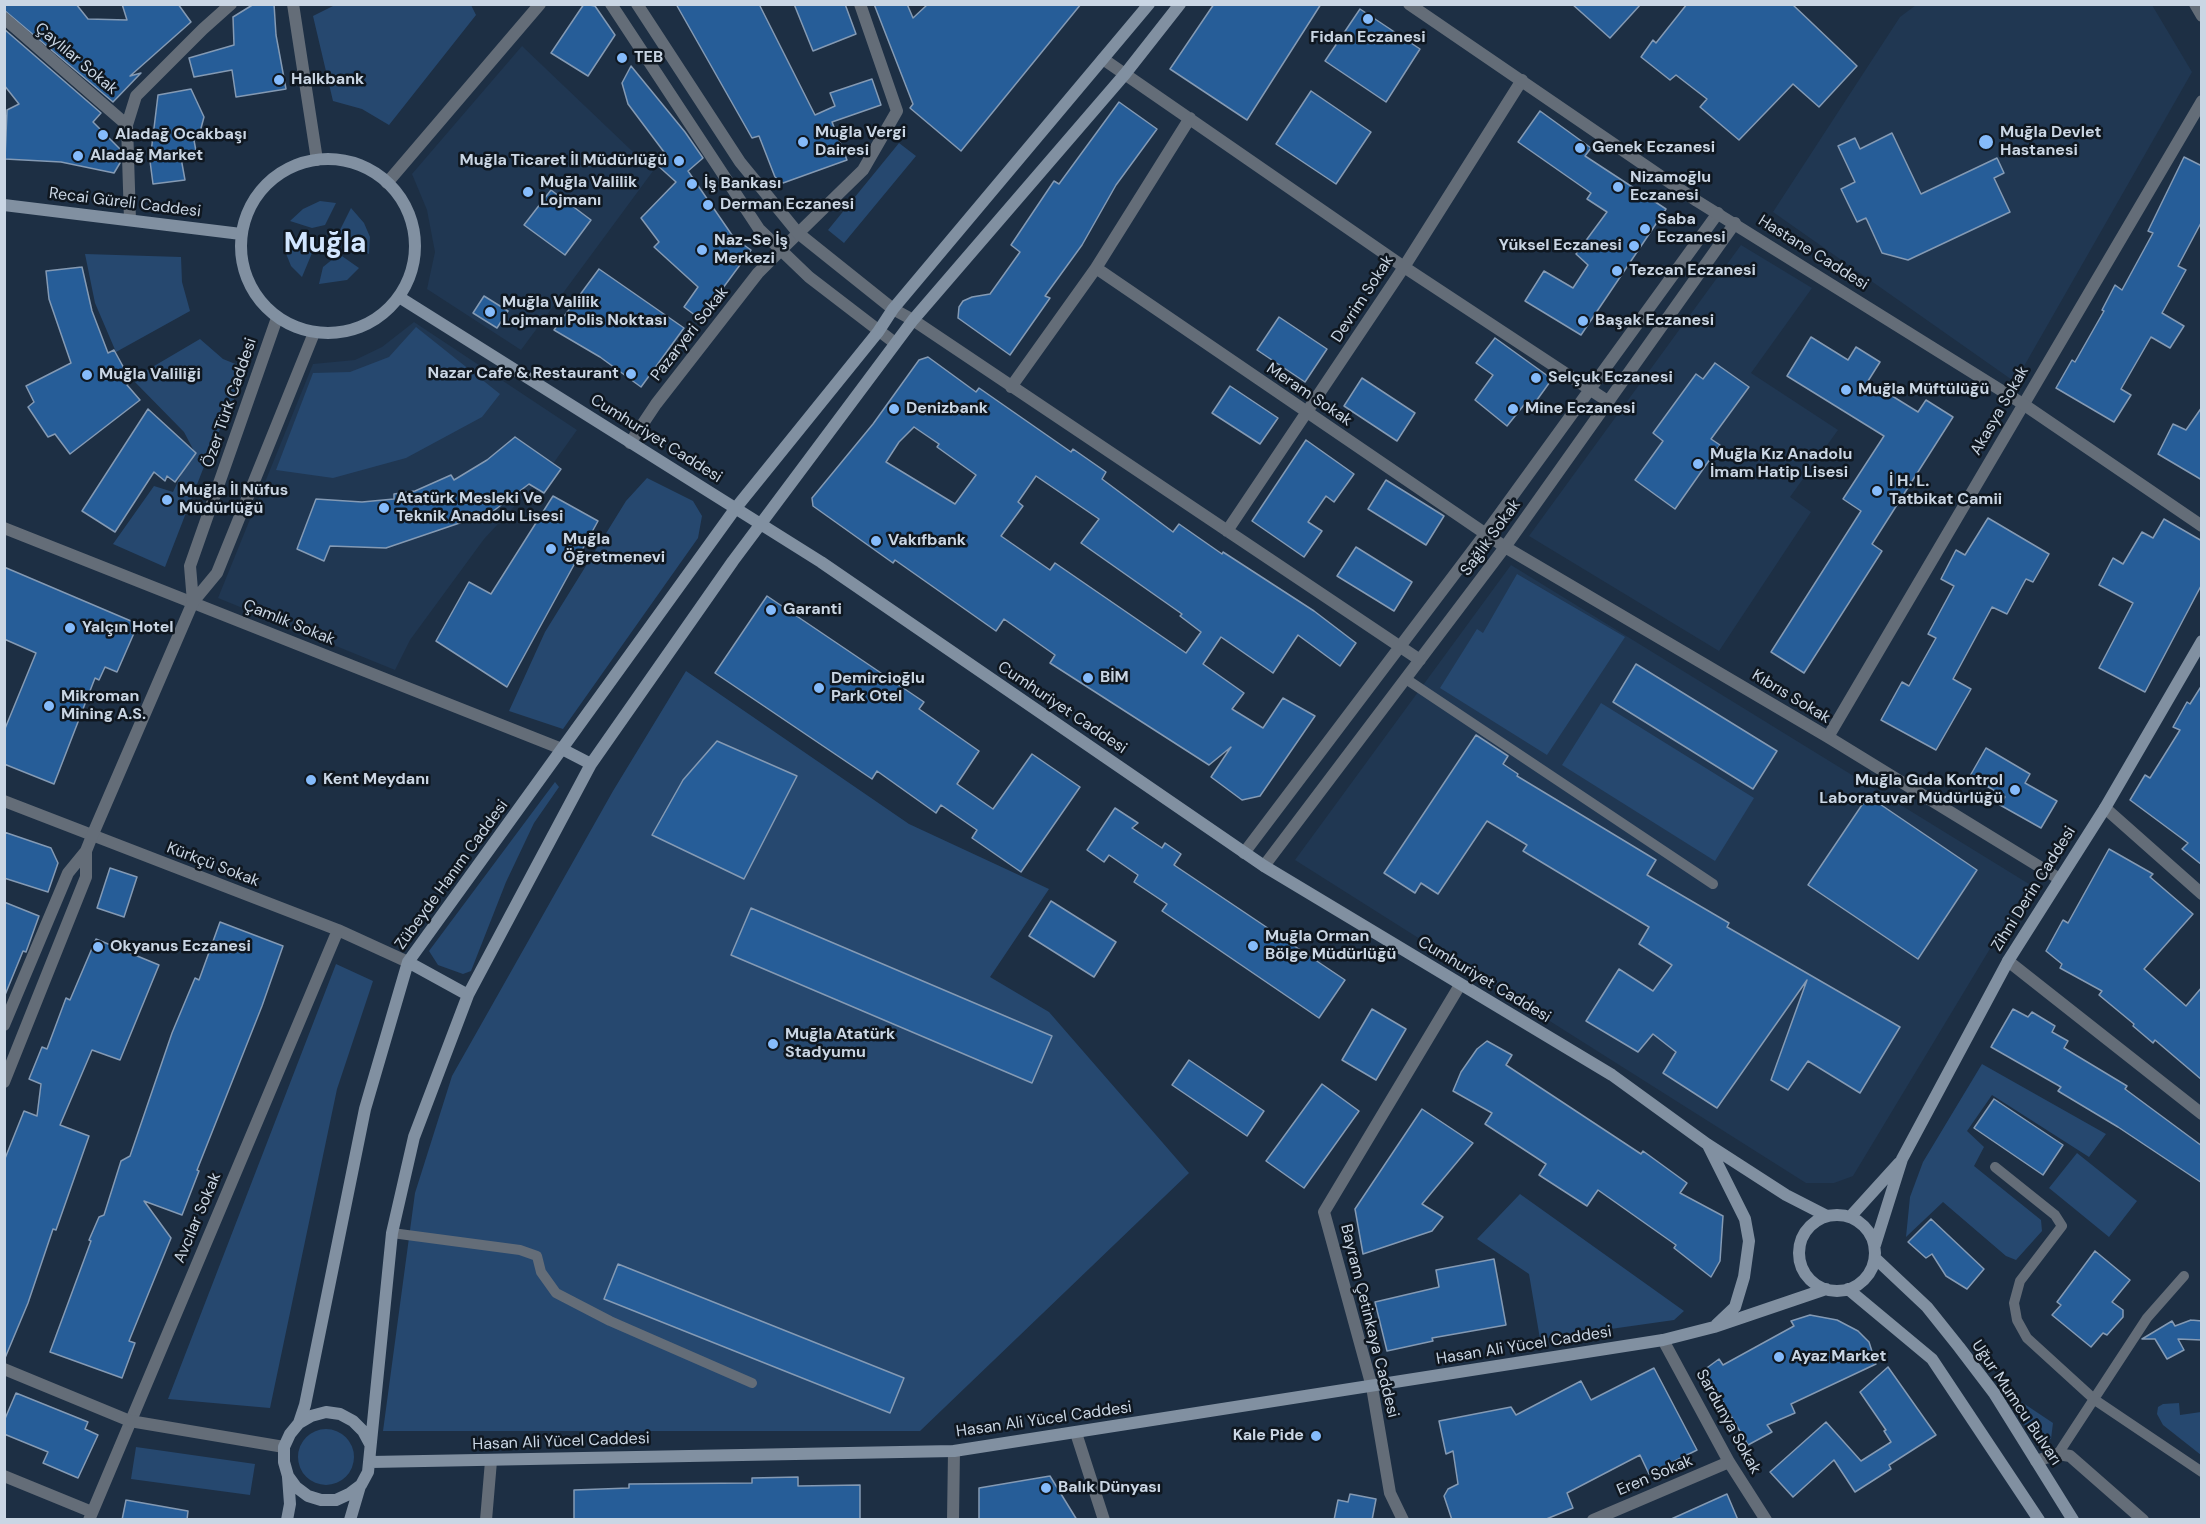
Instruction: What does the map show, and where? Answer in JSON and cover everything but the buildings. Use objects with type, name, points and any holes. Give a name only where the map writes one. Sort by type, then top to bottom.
[{"type":"main road","name":"Zübeyde Hanım Caddesi","points":[[299,1423],[305,1405],[365,1109],[408,962],[735,509],[878,332],[893,309],[1149,4]]},
{"type":"main road","points":[[350,1520],[371,1462],[370,1444],[392,1233],[414,1137],[468,994],[591,764],[760,524],[895,343],[1125,74],[1180,4]]},
{"type":"main road","points":[[317,160],[355,164],[372,171],[387,183],[400,198],[410,217],[414,237],[411,268],[399,297],[370,322],[352,330],[314,333],[277,318],[259,302],[247,281],[241,258],[241,234],[253,203],[275,177],[295,166],[317,160]]},
{"type":"main road","name":"Recai Güreli Caddesi","points":[[4,205],[241,234]]},
{"type":"main road","name":"Cumhuriyet Caddesi","points":[[399,297],[821,562],[1264,866],[1612,1075],[1707,1144],[1786,1196],[1827,1216]]},
{"type":"main road","name":"Zihni Derin Caddesi","points":[[1902,1159],[2008,961],[2058,878],[2105,807],[2202,641]]},
{"type":"main road","points":[[562,749],[591,764]]},
{"type":"main road","points":[[408,962],[468,994]]},
{"type":"main road","points":[[1707,1144],[1745,1219],[1749,1241],[1744,1277],[1735,1307],[1714,1327]]},
{"type":"main road","points":[[1850,1217],[1902,1159]]},
{"type":"main road","points":[[1875,1251],[1870,1233],[1850,1217],[1827,1216],[1807,1230],[1799,1252],[1806,1276],[1826,1289],[1848,1289],[1867,1277],[1875,1251],[1902,1159]]},
{"type":"main road","name":"Uğur Mumcu Bulvarı","points":[[1875,1251],[1927,1306],[1994,1394],[2073,1520]]},
{"type":"main road","name":"Hasan Ali Yücel Caddesi","points":[[371,1462],[954,1451],[1663,1340],[1714,1327],[1826,1289]]},
{"type":"main road","points":[[1848,1289],[1932,1359],[2039,1520]]},
{"type":"main road","points":[[287,1520],[290,1504],[284,1447],[290,1434],[299,1423],[311,1416],[326,1413],[340,1414],[353,1421],[363,1431],[370,1444]]},
{"type":"main road","points":[[288,1476],[296,1487],[308,1496],[321,1500],[336,1500],[350,1494],[361,1485]]},
{"type":"street","points":[[130,220],[127,125],[136,96],[231,4]]},
{"type":"street","points":[[293,4],[317,160]]},
{"type":"street","points":[[387,183],[540,4]]},
{"type":"street","points":[[611,4],[759,229],[809,277],[895,343]]},
{"type":"street","points":[[637,4],[740,162],[798,233],[893,309],[913,320],[1420,660]]},
{"type":"street","name":"Pazaryeri Sokak","points":[[630,443],[663,395],[758,273],[863,170],[897,111],[860,4]]},
{"type":"street","name":"Hastane Caddesi","points":[[1409,4],[1718,213],[2023,404],[2202,526]]},
{"type":"street","points":[[2195,4],[2202,16]]},
{"type":"street","name":"Çaylılar Sokak","points":[[4,18],[127,125]]},
{"type":"street","points":[[1103,59],[1404,267],[1609,402]]},
{"type":"street","name":"Devrim Sokak","points":[[1227,531],[1404,267],[1522,80]]},
{"type":"street","name":"Akasya Sokak","points":[[1828,737],[2202,101]]},
{"type":"street","points":[[1011,387],[1096,268],[1190,118]]},
{"type":"street","name":"Sağlık Sokak","points":[[1244,853],[1398,645],[1485,534],[1718,213]]},
{"type":"street","name":"Sağlık Sokak","points":[[1264,866],[1505,547],[1735,223]]},
{"type":"street","name":"Meram Sokak","points":[[1096,268],[1505,547]]},
{"type":"street","name":"Özer Türk Caddesi","points":[[193,602],[190,566],[277,318]]},
{"type":"street","name":"Özer Türk Caddesi","points":[[4,1024],[68,873],[86,851],[193,602],[218,573],[314,333]]},
{"type":"street","name":"Çamlık Sokak","points":[[4,528],[562,749]]},
{"type":"street","name":"Kıbrıs Sokak","points":[[1505,547],[1828,737],[2058,878]]},
{"type":"street","name":"Kürkçü Sokak","points":[[4,801],[338,930],[408,962]]},
{"type":"street","points":[[2105,807],[2202,894]]},
{"type":"street","name":"Özer Türk Caddesi","points":[[4,1082],[86,877],[86,851]]},
{"type":"street","name":"Avcılar Sokak","points":[[91,1516],[338,930]]},
{"type":"street","points":[[2008,961],[2202,1114]]},
{"type":"street","name":"Bayram Çetinkaya Caddesi","points":[[1403,1520],[1390,1493],[1372,1387],[1324,1212],[1460,985]]},
{"type":"street","name":"Sardunya Sokak","points":[[1663,1340],[1729,1462],[1766,1520]]},
{"type":"street","points":[[4,1369],[130,1421],[284,1447]]},
{"type":"street","points":[[1076,1433],[1104,1520]]},
{"type":"street","points":[[952,1520],[954,1451]]},
{"type":"street","points":[[2036,1461],[2058,1454],[2070,1456],[2143,1520]]},
{"type":"street","points":[[486,1520],[491,1461]]},
{"type":"street","name":"Eren Sokak","points":[[1593,1520],[1729,1462]]},
{"type":"street","points":[[4,1476],[91,1516]]},
{"type":"lane","points":[[1406,679],[1713,884]]},
{"type":"lane","points":[[1995,1167],[2055,1215],[2062,1226],[2020,1281],[2014,1303],[2017,1320],[2027,1338],[2096,1400],[2202,1472]]},
{"type":"lane","points":[[392,1233],[520,1250],[537,1256],[541,1272],[556,1293],[610,1321],[752,1383]]},
{"type":"lane","points":[[2058,1454],[2096,1400],[2147,1318],[2184,1276]]},
{"type":"shaded area","points":[[335,5],[471,5],[476,15],[389,125],[362,109],[333,101],[313,16]]},
{"type":"shaded area","name":"Muğla Devlet Hastanesi","points":[[1916,5],[2152,5],[2192,72],[2015,382],[1773,212],[1900,17]]},
{"type":"shaded area","name":"Muğla Valilik Lojmanı","points":[[522,46],[653,171],[521,350],[427,289],[435,252],[427,210],[412,174]]},
{"type":"shaded area","points":[[899,143],[916,156],[844,243],[828,230]]},
{"type":"shaded area","points":[[320,201],[336,203],[325,225],[312,228],[290,221],[303,209]]},
{"type":"shaded area","points":[[351,208],[364,223],[370,237],[369,254],[345,241],[340,230]]},
{"type":"shaded area","points":[[285,235],[308,243],[312,253],[302,277],[291,266],[285,251]]},
{"type":"shaded area","name":"Muğla Kız Anadolu İmam Hatip Lisesi","points":[[1741,245],[1812,288],[1751,373],[1838,430],[1790,497],[1811,512],[1719,651],[1529,536]]},
{"type":"shaded area","points":[[85,254],[181,257],[182,282],[190,311],[116,352],[95,303]]},
{"type":"shaded area","points":[[339,254],[359,268],[347,280],[319,284],[323,267]]},
{"type":"shaded area","name":"Atatürk Mesleki Ve Teknik Anadolu Lisesi","points":[[414,322],[577,430],[550,468],[484,539],[410,640],[395,670],[218,598],[313,364],[355,360],[382,347]]},
{"type":"shaded area","points":[[416,327],[500,394],[482,417],[406,458],[333,478],[276,470],[313,373],[350,372],[389,357]]},
{"type":"shaded area","points":[[200,339],[223,359],[248,369],[210,451],[165,567],[113,544],[154,486],[173,492],[193,449],[184,432],[132,379]]},
{"type":"shaded area","points":[[647,478],[693,501],[702,516],[698,538],[563,729],[509,711],[545,632],[626,501]]},
{"type":"shaded area","points":[[1511,565],[2029,884],[1853,1176],[1834,1183],[1806,1183],[1295,860]]},
{"type":"shaded area","points":[[1517,574],[1625,637],[1547,755],[1440,688],[1477,629],[1483,633]]},
{"type":"shaded area","name":"Muğla Atatürk Stadyumu","points":[[686,671],[909,824],[1049,889],[990,977],[1049,1012],[1189,1173],[920,1431],[383,1431],[415,1193],[452,1076],[613,791]]},
{"type":"shaded area","points":[[1601,703],[1754,798],[1715,861],[1562,765]]},
{"type":"shaded area","points":[[555,782],[559,787],[534,823],[506,882],[471,971],[463,974],[438,965],[429,951]]},
{"type":"shaded area","points":[[336,964],[373,981],[337,1089],[270,1408],[168,1399]]},
{"type":"shaded area","points":[[1982,1064],[2106,1134],[2089,1157],[1992,1095],[1967,1131],[1984,1147],[1974,1166],[2041,1220],[2042,1231],[2016,1260],[2006,1256],[1943,1202],[1906,1237],[1910,1197],[1923,1162]]},
{"type":"shaded area","points":[[2077,1153],[2137,1201],[2109,1237],[2049,1188]]},
{"type":"shaded area","points":[[1520,1194],[1684,1311],[1674,1320],[1540,1339],[1529,1274],[1477,1239]]},
{"type":"shaded area","points":[[2020,1401],[2053,1423],[2051,1439],[2037,1438],[2022,1422],[2013,1402]]},
{"type":"shaded area","points":[[2179,1403],[2180,1415],[2201,1412],[2201,1455],[2163,1425],[2157,1414],[2158,1407],[2163,1404]]},
{"type":"shaded area","points":[[326,1429],[337,1431],[346,1437],[352,1446],[354,1457],[352,1468],[346,1477],[337,1483],[326,1485],[315,1483],[306,1477],[300,1468],[298,1457],[300,1446],[306,1437],[315,1431]]},
{"type":"shaded area","points":[[136,1447],[255,1464],[250,1495],[131,1479]]},
{"type":"place","name":"Fidan Eczanesi","points":[[1368,19]]},
{"type":"place","name":"TEB","points":[[622,58]]},
{"type":"place","name":"Halkbank","points":[[279,80]]},
{"type":"place","name":"Aladağ Ocakbaşı","points":[[103,135]]},
{"type":"place","name":"Muğla Vergi Dairesi","points":[[803,142]]},
{"type":"place","name":"Muğla Devlet Hastanesi","points":[[1986,142]]},
{"type":"place","name":"Genek Eczanesi","points":[[1580,148]]},
{"type":"place","name":"Aladağ Market","points":[[78,156]]},
{"type":"place","name":"Muğla Ticaret İl Müdürlüğü","points":[[679,161]]},
{"type":"place","name":"İş Bankası","points":[[692,184]]},
{"type":"place","name":"Nizamoğlu Eczanesi","points":[[1618,187]]},
{"type":"place","name":"Muğla Valilik Lojmanı","points":[[528,192]]},
{"type":"place","name":"Derman Eczanesi","points":[[708,205]]},
{"type":"place","name":"Saba Eczanesi","points":[[1645,229]]},
{"type":"place","name":"Yüksel Eczanesi","points":[[1634,246]]},
{"type":"place","name":"Naz-Se İş Merkezi","points":[[702,250]]},
{"type":"place","name":"Tezcan Eczanesi","points":[[1617,271]]},
{"type":"place","name":"Muğla Valilik Lojmanı Polis Noktası","points":[[490,312]]},
{"type":"place","name":"Başak Eczanesi","points":[[1583,321]]},
{"type":"place","name":"Nazar Cafe & Restaurant","points":[[631,374]]},
{"type":"place","name":"Muğla Valiliği","points":[[87,375]]},
{"type":"place","name":"Selçuk Eczanesi","points":[[1536,378]]},
{"type":"place","name":"Muğla Müftülüğü","points":[[1846,390]]},
{"type":"place","name":"Denizbank","points":[[894,409]]},
{"type":"place","name":"Mine Eczanesi","points":[[1513,409]]},
{"type":"place","name":"Muğla Kız Anadolu İmam Hatip Lisesi","points":[[1698,464]]},
{"type":"place","name":"İ H. L. Tatbikat Camii","points":[[1877,491]]},
{"type":"place","name":"Muğla İl Nüfus Müdürlüğü","points":[[167,500]]},
{"type":"place","name":"Atatürk Mesleki Ve Teknik Anadolu Lisesi","points":[[384,508]]},
{"type":"place","name":"Vakıfbank","points":[[876,541]]},
{"type":"place","name":"Muğla Öğretmenevi","points":[[551,549]]},
{"type":"place","name":"Garanti","points":[[771,610]]},
{"type":"place","name":"Yalçın Hotel","points":[[70,628]]},
{"type":"place","name":"BİM","points":[[1088,678]]},
{"type":"place","name":"Demircioğlu Park Otel","points":[[819,688]]},
{"type":"place","name":"Mikroman Mining A.S.","points":[[49,706]]},
{"type":"place","name":"Kent Meydanı","points":[[311,780]]},
{"type":"place","name":"Muğla Gıda Kontrol Laboratuvar Müdürlüğü","points":[[2015,790]]},
{"type":"place","name":"Muğla Orman Bölge Müdürlüğü","points":[[1253,946]]},
{"type":"place","name":"Okyanus Eczanesi","points":[[98,947]]},
{"type":"place","name":"Muğla Atatürk Stadyumu","points":[[773,1044]]},
{"type":"place","name":"Ayaz Market","points":[[1779,1357]]},
{"type":"place","name":"Kale Pide","points":[[1316,1436]]},
{"type":"place","name":"Balık Dünyası","points":[[1046,1488]]},
{"type":"district","name":"Muğla","points":[[325,245]]}]
